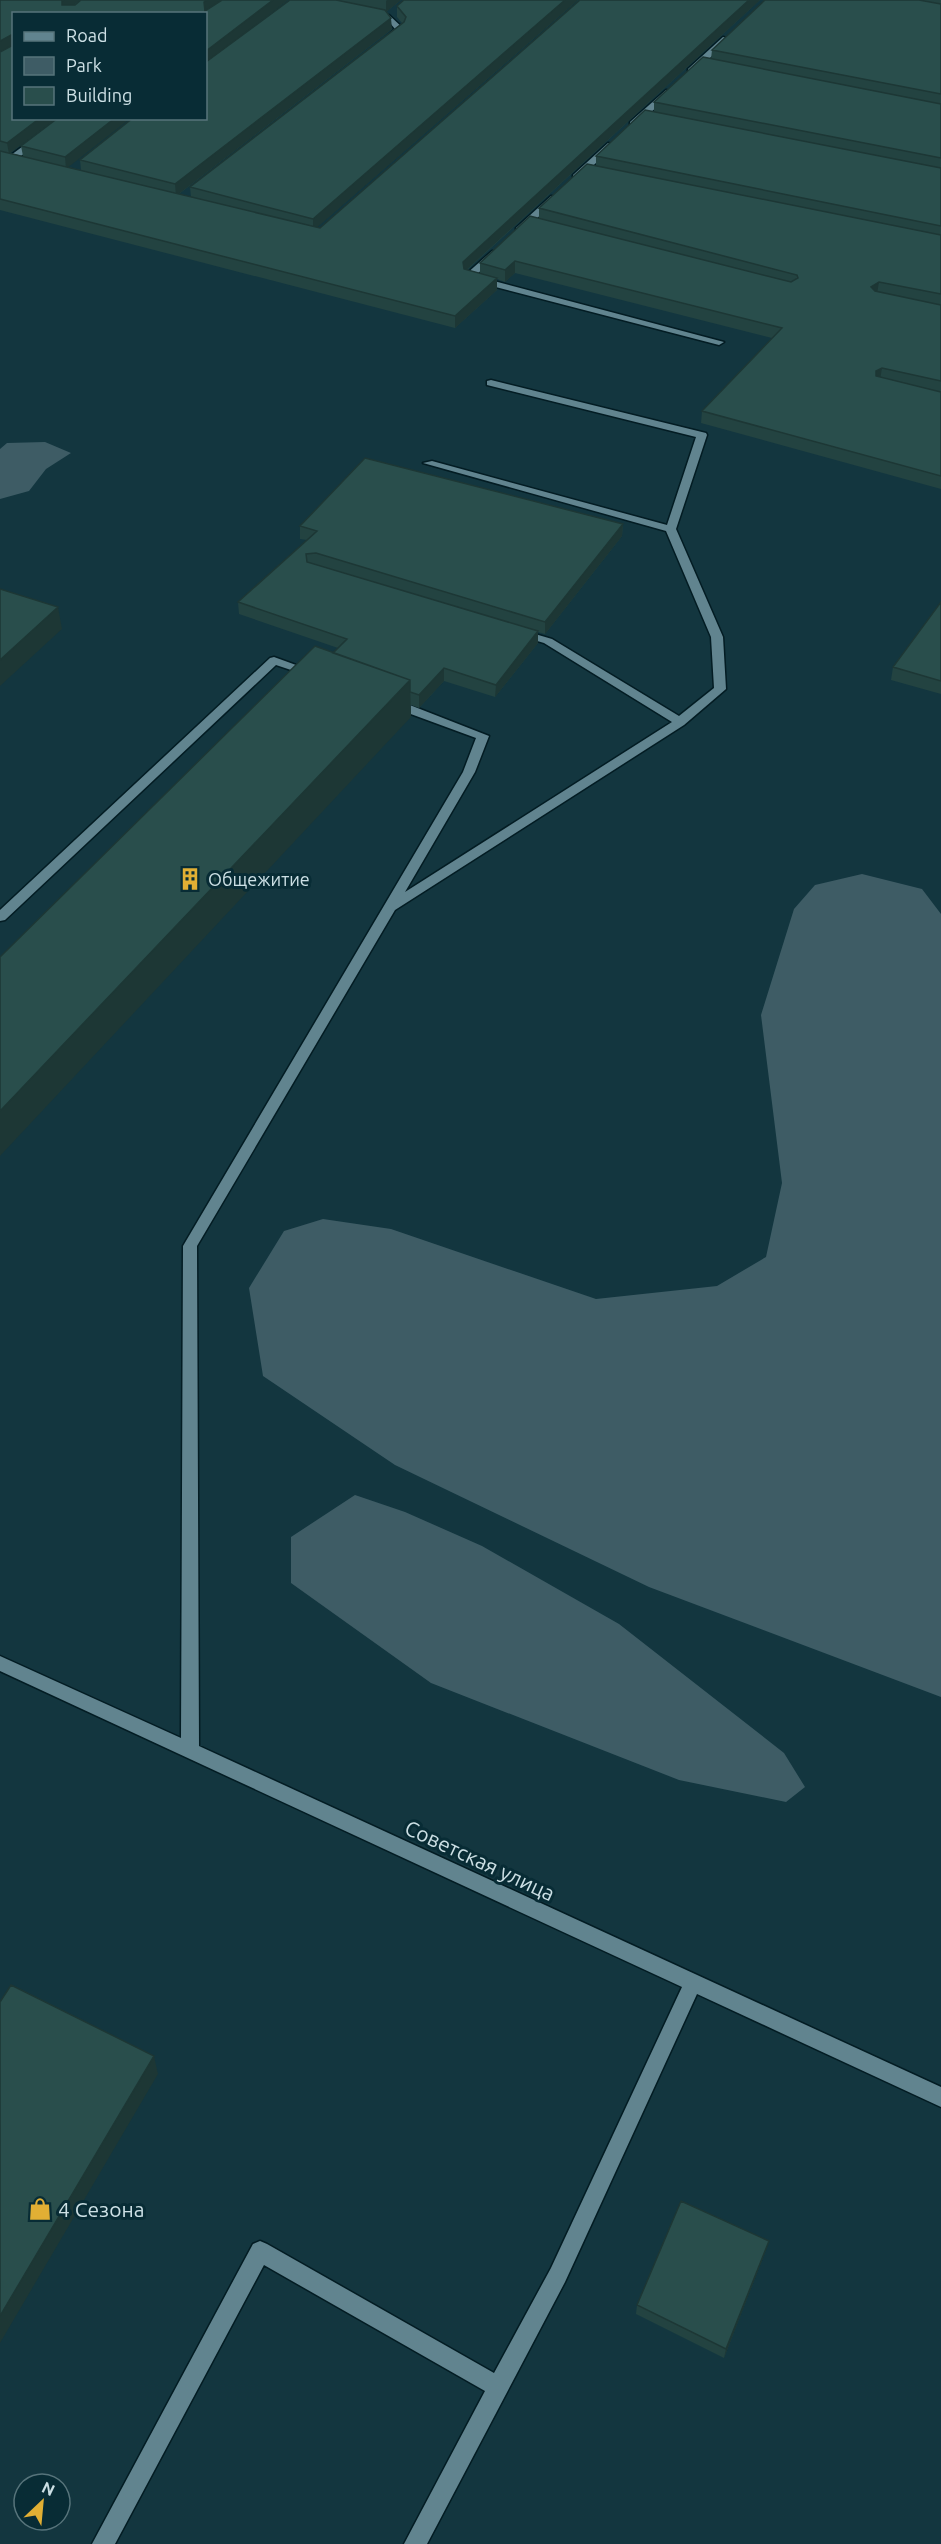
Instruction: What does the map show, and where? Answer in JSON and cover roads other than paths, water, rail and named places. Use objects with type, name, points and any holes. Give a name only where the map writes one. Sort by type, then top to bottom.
[{"type":"street","points":[[378,15],[393,14],[400,29],[381,44]]},
{"type":"street","points":[[683,78],[734,32]]},
{"type":"street","points":[[700,63],[711,65]]},
{"type":"street","points":[[626,131],[675,86]]},
{"type":"street","points":[[642,116],[654,118]]},
{"type":"street","points":[[0,157],[15,161],[65,120]]},
{"type":"street","points":[[568,185],[618,139]]},
{"type":"street","points":[[584,170],[596,172]]},
{"type":"street","points":[[510,238],[560,192]]},
{"type":"street","points":[[527,222],[539,225]]},
{"type":"street","points":[[502,246],[468,277],[719,342]]},
{"type":"street","points":[[390,908],[680,722],[720,689],[717,637],[671,529],[702,435],[491,383]]},
{"type":"street","points":[[428,463],[671,529]]},
{"type":"street","points":[[503,627],[548,641],[680,722]]},
{"type":"street","points":[[0,917],[274,660],[328,680]]},
{"type":"street","points":[[190,1750],[190,1246],[470,772],[483,736],[383,700]]},
{"type":"street","name":"Советская улица","points":[[0,1663],[941,2097]]},
{"type":"street","points":[[415,2544],[558,2275],[693,1983]]},
{"type":"street","points":[[103,2544],[260,2251],[499,2388]]},
{"type":"place","name":"Общежитие","points":[[190,879]]},
{"type":"place","name":"4 Сезона","points":[[40,2209]]}]
